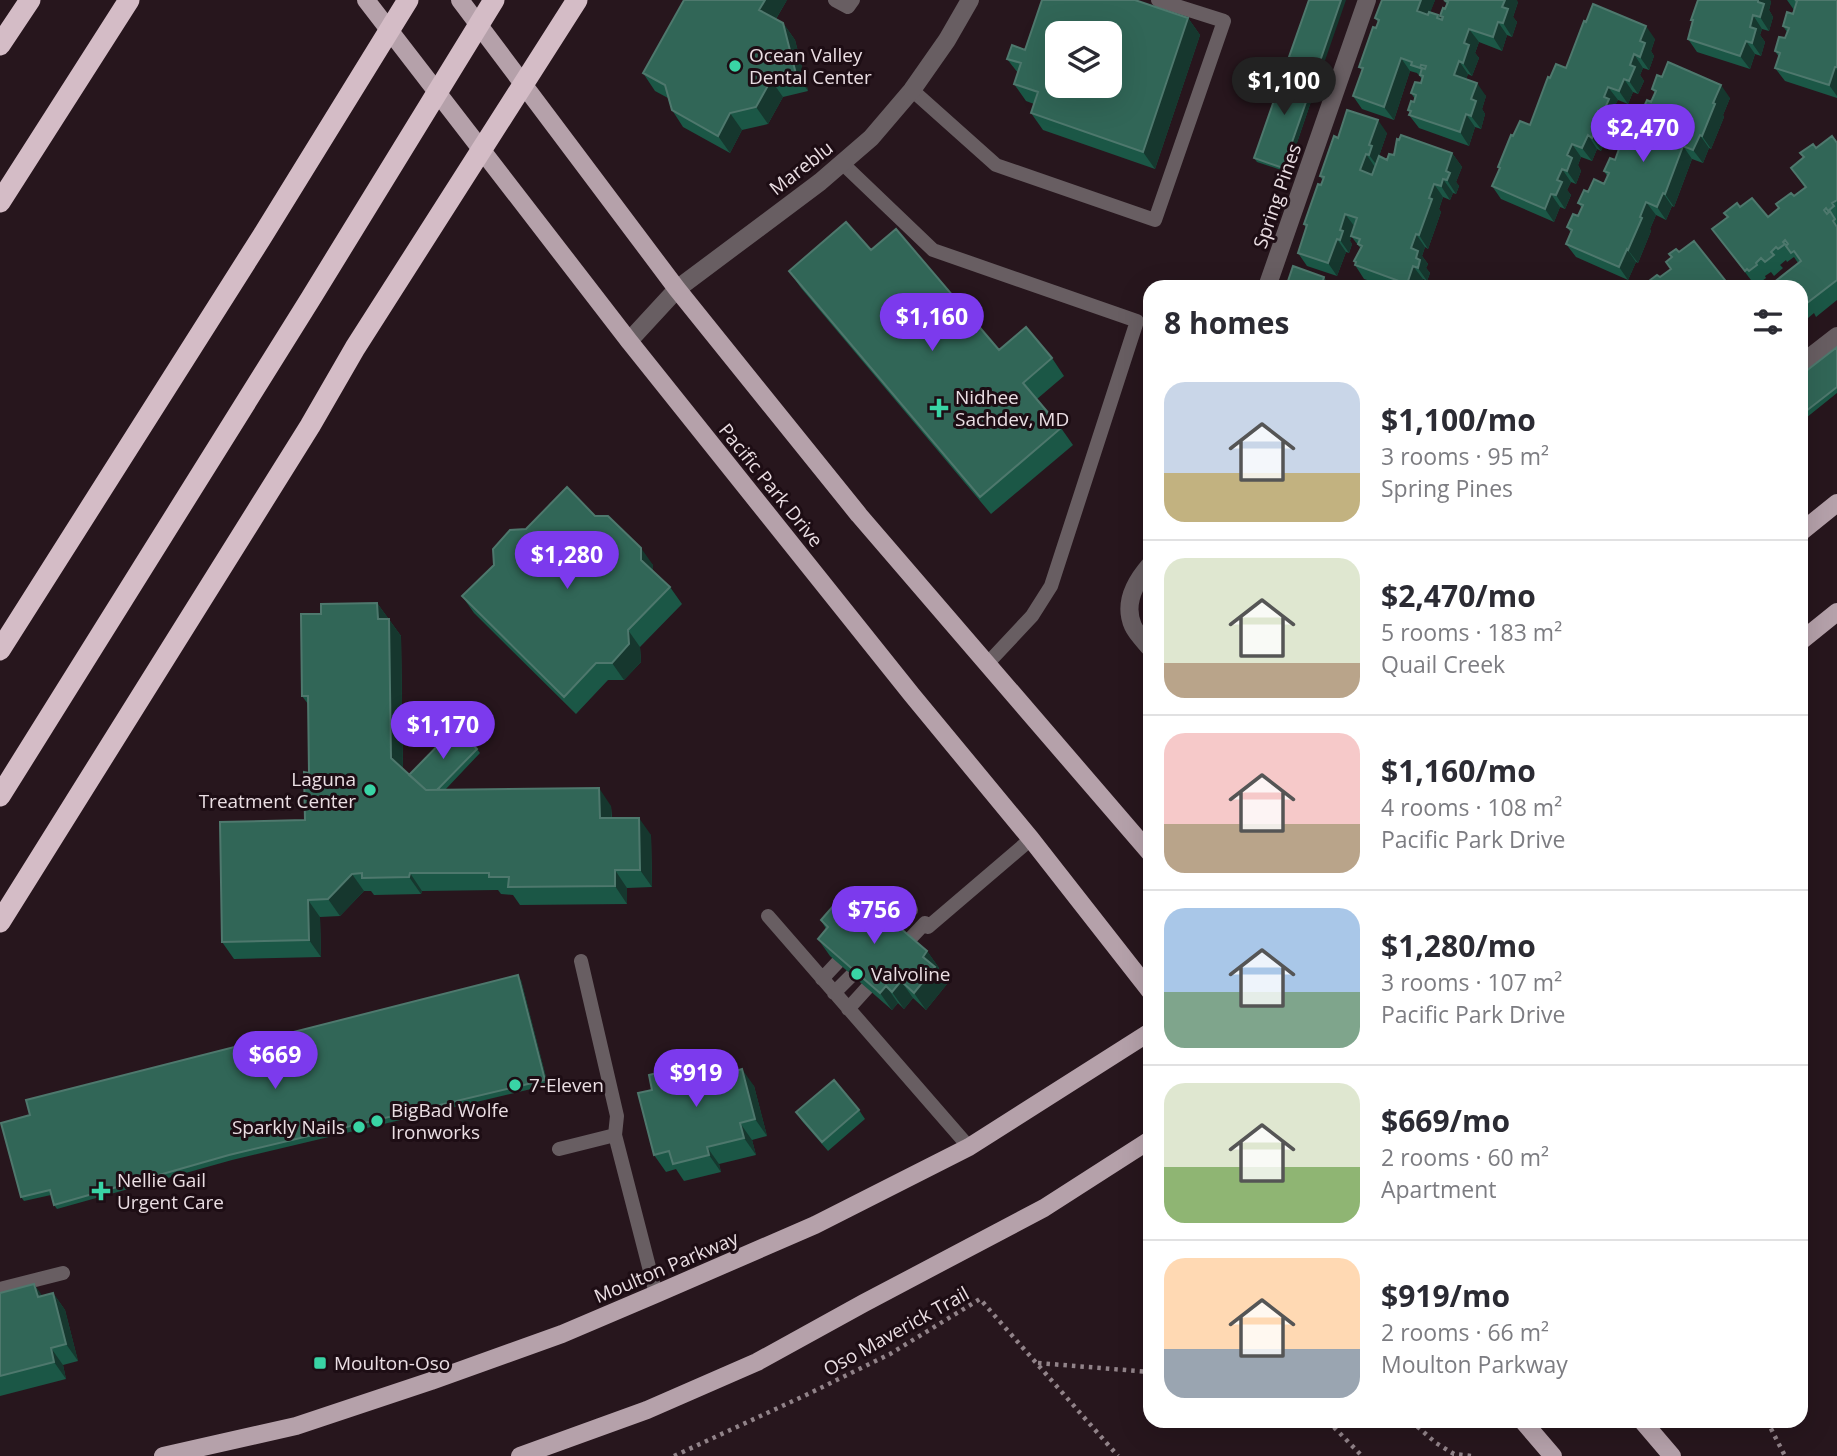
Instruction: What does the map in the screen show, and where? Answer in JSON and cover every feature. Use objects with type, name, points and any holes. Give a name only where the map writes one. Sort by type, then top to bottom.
[{"type":"highway","points":[[0,45],[30,0]]},
{"type":"highway","points":[[0,202],[129,0]]},
{"type":"highway","points":[[0,650],[263,235],[408,0]]},
{"type":"highway","points":[[0,796],[494,0]]},
{"type":"highway","points":[[0,922],[310,426],[355,348],[578,0]]},
{"type":"main road","name":"Pacific Park Drive","points":[[366,0],[629,341],[1031,839],[1143,982]]},
{"type":"main road","points":[[460,0],[677,289],[859,515],[1143,845]]},
{"type":"main road","points":[[1808,526],[1837,503]]},
{"type":"main road","points":[[1808,635],[1837,612]]},
{"type":"main road","name":"Moulton Parkway","points":[[163,1456],[296,1426],[562,1334],[656,1294],[816,1225],[969,1147],[1143,1036]]},
{"type":"main road","points":[[520,1456],[647,1410],[757,1362],[1044,1208],[1143,1144]]},
{"type":"main road","points":[[1528,1428],[1553,1456]]},
{"type":"main road","points":[[1648,1428],[1672,1456]]},
{"type":"street","name":"Mareblu","points":[[629,341],[677,289],[820,182],[871,138],[912,90],[947,40],[970,0]]},
{"type":"street","name":"Spring Pines","points":[[1269,280],[1367,0]]},
{"type":"street","points":[[1808,359],[1837,336]]},
{"type":"street","points":[[1143,574],[1134,586],[1129,606],[1133,627],[1143,639]]},
{"type":"lane","points":[[835,0],[848,8],[853,0]]},
{"type":"lane","points":[[912,90],[996,165],[1155,220],[1224,21],[1158,0]]},
{"type":"lane","points":[[842,163],[933,250],[1137,321],[1051,586],[1032,616],[987,664]]},
{"type":"lane","points":[[908,941],[1031,839]]},
{"type":"lane","points":[[879,916],[897,895]]},
{"type":"lane","points":[[893,929],[911,910]]},
{"type":"lane","points":[[768,916],[969,1147]]},
{"type":"lane","points":[[581,961],[617,1116],[615,1135],[656,1294]]},
{"type":"lane","points":[[822,979],[837,963]]},
{"type":"lane","points":[[834,993],[852,975]]},
{"type":"lane","points":[[848,1009],[867,988]]},
{"type":"lane","points":[[559,1149],[615,1135]]},
{"type":"lane","points":[[0,1289],[62,1273]]},
{"type":"path","name":"Oso Maverick Trail","points":[[674,1456],[890,1354],[980,1299],[1118,1456]]},
{"type":"path","points":[[1037,1363],[1143,1371]]},
{"type":"path","points":[[1335,1428],[1362,1456]]},
{"type":"path","points":[[1419,1428],[1454,1454],[1472,1456]]},
{"type":"path","points":[[1771,1428],[1785,1456]]},
{"type":"building","name":"Ocean Valley Dental Center","points":[[684,0],[765,0],[759,10],[783,23],[796,74],[771,80],[756,107],[730,113],[718,136],[672,110],[665,85],[643,73]]},
{"type":"building","points":[[1042,0],[1135,0],[1188,18],[1143,152],[1031,113],[1038,92],[1014,84],[1021,63],[1007,59],[1012,45],[1025,50]]},
{"type":"building","points":[[1309,0],[1341,0],[1318,67],[1289,57]]},
{"type":"building","points":[[1382,0],[1421,0],[1417,11],[1438,15],[1437,18],[1442,20],[1443,17],[1440,16],[1448,2],[1444,0],[1505,0],[1502,7],[1508,9],[1503,23],[1498,22],[1493,37],[1469,29],[1464,43],[1469,45],[1463,63],[1459,61],[1454,75],[1477,83],[1471,99],[1476,101],[1471,116],[1466,114],[1460,132],[1409,115],[1411,101],[1414,102],[1416,95],[1411,93],[1415,82],[1421,83],[1422,68],[1425,69],[1426,66],[1421,65],[1420,68],[1401,58],[1384,107],[1353,96],[1363,68],[1359,67],[1373,27],[1376,28],[1379,20],[1375,18]]},
{"type":"building","points":[[1698,0],[1758,0],[1764,4],[1760,17],[1753,15],[1750,27],[1756,29],[1752,43],[1746,41],[1740,56],[1688,39]]},
{"type":"building","points":[[1795,0],[1837,0],[1837,67],[1829,85],[1775,68],[1780,53],[1775,51],[1779,37],[1785,38],[1789,28],[1783,26],[1787,12],[1793,14],[1797,1]]},
{"type":"building","points":[[1593,4],[1646,26],[1640,41],[1645,43],[1640,57],[1634,54],[1630,65],[1635,67],[1629,81],[1624,79],[1619,91],[1608,87],[1604,97],[1609,99],[1603,113],[1598,111],[1593,122],[1598,124],[1592,138],[1588,135],[1582,148],[1572,144],[1567,155],[1572,158],[1567,171],[1562,169],[1557,180],[1562,182],[1556,195],[1551,194],[1545,209],[1492,186],[1511,135],[1513,136],[1520,121],[1530,125],[1548,77],[1550,78],[1556,64],[1566,68]]},
{"type":"building","points":[[1668,62],[1721,85],[1702,136],[1700,135],[1693,150],[1683,146],[1665,194],[1663,193],[1657,207],[1646,202],[1640,217],[1642,218],[1619,267],[1566,244],[1572,230],[1567,227],[1573,214],[1578,216],[1583,205],[1578,203],[1584,190],[1588,192],[1594,179],[1604,184],[1609,173],[1604,171],[1610,158],[1615,160],[1619,149],[1615,147],[1620,133],[1625,135],[1630,123],[1641,128],[1646,116],[1641,113],[1647,100],[1651,102],[1656,91],[1652,89],[1657,75],[1662,77]]},
{"type":"building","points":[[1286,66],[1315,76],[1283,168],[1254,158]]},
{"type":"building","points":[[1347,110],[1378,120],[1369,145],[1372,146],[1369,155],[1366,154],[1360,170],[1372,175],[1379,156],[1387,160],[1389,154],[1394,155],[1397,139],[1399,140],[1401,135],[1452,153],[1446,171],[1450,173],[1447,180],[1443,179],[1441,186],[1434,184],[1429,198],[1432,199],[1419,235],[1416,234],[1411,248],[1418,251],[1416,258],[1420,260],[1418,268],[1413,266],[1408,280],[1396,280],[1355,265],[1354,261],[1362,246],[1358,244],[1360,239],[1351,236],[1357,218],[1345,214],[1340,240],[1337,239],[1328,263],[1298,253],[1307,225],[1304,224],[1318,184],[1321,185],[1324,177],[1320,176],[1334,136],[1338,138]]},
{"type":"building","points":[[1832,136],[1837,143],[1837,200],[1828,211],[1826,208],[1824,210],[1827,214],[1830,211],[1837,227],[1837,280],[1808,302],[1808,280],[1777,280],[1801,261],[1794,251],[1791,253],[1785,240],[1785,244],[1778,249],[1776,247],[1771,252],[1774,255],[1765,262],[1761,258],[1757,265],[1745,271],[1712,229],[1728,217],[1724,213],[1737,203],[1740,207],[1752,198],[1768,217],[1779,208],[1776,204],[1791,193],[1794,196],[1806,187],[1791,168],[1804,157],[1800,153],[1813,144],[1816,148]]},
{"type":"building","points":[[846,222],[871,250],[896,229],[999,350],[1026,327],[1052,358],[1023,383],[1061,428],[980,497],[789,271]]},
{"type":"building","points":[[1694,241],[1725,280],[1650,280],[1671,269],[1666,262],[1672,257],[1669,254],[1676,249],[1679,252]]},
{"type":"building","points":[[1293,266],[1324,277],[1323,280],[1288,280]]},
{"type":"building","points":[[1837,347],[1837,387],[1808,410],[1808,370]]},
{"type":"building","points":[[567,487],[595,516],[608,516],[641,548],[641,560],[670,587],[628,630],[629,644],[612,663],[596,663],[564,697],[462,596],[494,565],[493,549],[510,530],[526,529]]},
{"type":"building","name":"Laguna Treatment Center","points":[[377,603],[378,619],[389,619],[391,758],[426,790],[599,788],[600,818],[639,818],[640,870],[615,870],[615,886],[508,887],[509,877],[489,877],[489,873],[410,873],[409,877],[362,878],[362,873],[352,874],[328,899],[308,900],[309,940],[222,942],[220,822],[305,820],[304,772],[309,773],[308,696],[302,696],[301,614],[321,614],[321,604]]},
{"type":"building","points":[[455,728],[477,749],[437,790],[426,790],[409,775]]},
{"type":"building","points":[[858,892],[927,951],[923,957],[935,967],[914,993],[901,981],[892,992],[886,986],[880,993],[818,939],[828,927],[821,920],[842,896],[849,902]]},
{"type":"building","points":[[518,975],[545,1080],[229,1155],[54,1205],[50,1190],[21,1197],[1,1123],[30,1115],[26,1100]]},
{"type":"building","points":[[725,1056],[729,1073],[742,1069],[755,1119],[740,1123],[744,1138],[707,1147],[709,1155],[673,1164],[669,1151],[654,1155],[638,1093],[652,1090],[649,1075]]},
{"type":"building","points":[[834,1080],[859,1110],[822,1142],[796,1112]]},
{"type":"building","points":[[34,1284],[38,1297],[53,1293],[66,1344],[51,1348],[54,1362],[0,1376],[0,1293]]},
{"type":"place","name":"Ocean Valley Dental Center","points":[[735,66]]},
{"type":"place","name":"Nidhee Sachdev, MD","points":[[939,408]]},
{"type":"place","name":"Laguna Treatment Center","points":[[370,790]]},
{"type":"place","name":"Valvoline","points":[[857,974]]},
{"type":"place","name":"7-Eleven","points":[[515,1085]]},
{"type":"place","name":"BigBad Wolfe Ironworks","points":[[377,1121]]},
{"type":"place","name":"Sparkly Nails","points":[[359,1127]]},
{"type":"place","name":"Nellie Gail Urgent Care","points":[[101,1191]]},
{"type":"place","name":"Moulton-Oso","points":[[320,1363]]}]
